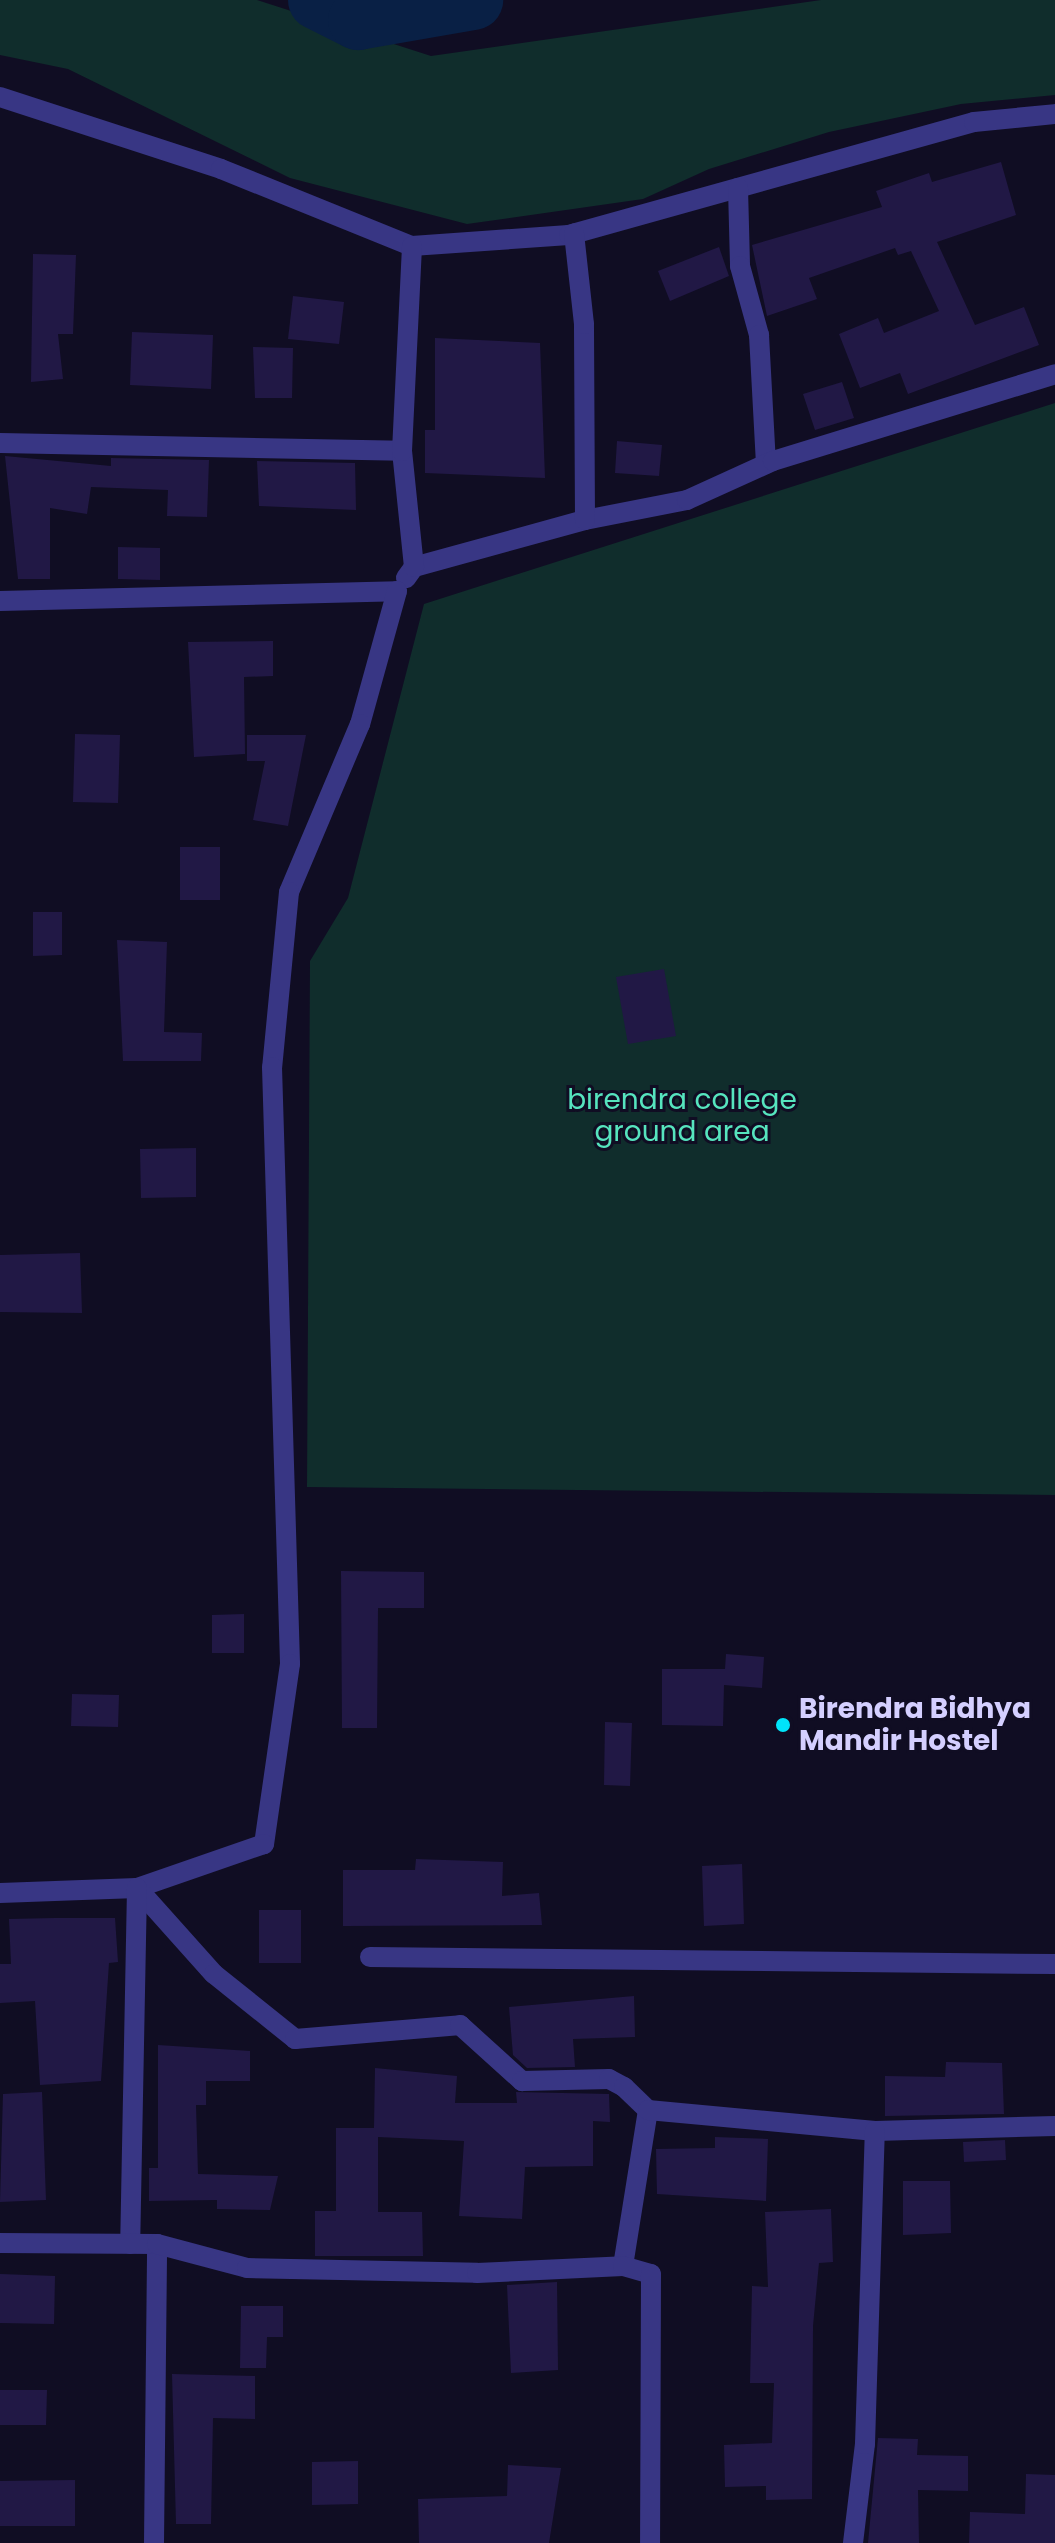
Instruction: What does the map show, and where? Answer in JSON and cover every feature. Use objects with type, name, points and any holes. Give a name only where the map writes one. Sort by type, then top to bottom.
[{"type":"street","points":[[0,97],[221,169],[412,246],[574,234],[974,122],[1055,114]]},
{"type":"street","points":[[738,188],[740,266],[759,335],[766,464]]},
{"type":"street","points":[[574,234],[584,324],[585,520]]},
{"type":"street","points":[[412,246],[402,451],[414,567]]},
{"type":"street","points":[[0,1893],[137,1888],[264,1844],[290,1664],[272,1067],[289,892],[360,724],[397,591],[414,567],[585,520],[687,500],[766,464],[1055,374]]},
{"type":"street","points":[[0,443],[402,451]]},
{"type":"street","points":[[0,601],[397,591]]},
{"type":"street","points":[[137,1888],[214,1974],[295,2039],[460,2025],[522,2081],[609,2079],[648,2110],[875,2131],[1055,2126]]},
{"type":"street","points":[[130,2244],[137,1888]]},
{"type":"street","points":[[370,1957],[1055,1964]]},
{"type":"street","points":[[623,2266],[648,2110]]},
{"type":"street","points":[[853,2543],[865,2444],[875,2131]]},
{"type":"street","points":[[0,2243],[157,2244],[247,2268],[477,2273],[623,2266],[651,2274],[650,2543]]},
{"type":"street","points":[[154,2543],[157,2244]]},
{"type":"green space","points":[[0,0],[257,0],[431,56],[821,0],[1055,0],[1055,95],[961,104],[829,132],[709,169],[643,199],[467,224],[290,178],[68,69],[0,55]]},
{"type":"green space","name":"birendra college ground area","points":[[1055,403],[1055,1495],[307,1487],[310,961],[348,898],[424,604]]},
{"type":"building","points":[[1001,162],[1016,215],[937,242],[975,325],[1024,307],[1039,345],[908,394],[900,373],[860,388],[839,334],[878,318],[884,333],[939,311],[911,251],[898,255],[895,248],[809,278],[817,299],[767,316],[752,245],[882,207],[876,191],[929,173],[932,182]]},
{"type":"building","points":[[719,247],[729,276],[670,301],[658,271]]},
{"type":"building","points":[[33,254],[76,255],[73,334],[58,334],[63,379],[31,382]]},
{"type":"building","points":[[293,296],[344,302],[339,344],[288,339]]},
{"type":"building","points":[[132,332],[213,335],[211,389],[130,385]]},
{"type":"building","points":[[435,338],[540,343],[545,478],[425,473],[425,430],[435,430]]},
{"type":"building","points":[[253,347],[293,348],[292,398],[255,398]]},
{"type":"building","points":[[842,382],[854,418],[815,430],[803,394]]},
{"type":"building","points":[[617,441],[662,445],[659,476],[615,473]]},
{"type":"building","points":[[5,456],[111,466],[111,458],[209,460],[207,517],[167,516],[168,490],[91,487],[87,514],[50,508],[50,579],[18,579]]},
{"type":"building","points":[[257,461],[355,463],[356,510],[259,506]]},
{"type":"building","points":[[118,547],[160,548],[160,580],[118,579]]},
{"type":"building","points":[[273,641],[273,676],[244,677],[245,754],[194,757],[188,642]]},
{"type":"building","points":[[75,734],[120,735],[118,803],[73,802]]},
{"type":"building","points":[[247,735],[306,735],[288,826],[253,820],[265,761],[247,761]]},
{"type":"building","points":[[180,847],[220,847],[220,900],[180,900]]},
{"type":"building","points":[[33,912],[62,912],[62,955],[33,956]]},
{"type":"building","points":[[117,940],[167,942],[164,1032],[202,1033],[201,1061],[123,1061]]},
{"type":"building","points":[[664,969],[676,1036],[628,1044],[616,977]]},
{"type":"building","points":[[196,1148],[196,1197],[141,1198],[140,1149]]},
{"type":"building","points":[[80,1253],[82,1313],[0,1312],[0,1255]]},
{"type":"building","points":[[341,1571],[424,1572],[424,1608],[378,1608],[377,1728],[342,1728]]},
{"type":"building","points":[[244,1614],[244,1653],[212,1653],[212,1615]]},
{"type":"building","points":[[726,1654],[764,1657],[762,1688],[724,1685],[723,1726],[662,1725],[662,1669],[725,1669]]},
{"type":"building","points":[[72,1694],[119,1695],[118,1727],[71,1726]]},
{"type":"building","points":[[605,1722],[632,1723],[630,1786],[604,1785]]},
{"type":"building","points":[[416,1859],[503,1862],[502,1896],[539,1893],[542,1925],[343,1926],[343,1870],[415,1870]]},
{"type":"building","points":[[742,1864],[744,1924],[704,1926],[702,1866]]},
{"type":"building","points":[[259,1910],[301,1910],[301,1963],[259,1963]]},
{"type":"building","points":[[115,1918],[118,1962],[109,1963],[101,2081],[40,2085],[35,2001],[0,2003],[0,1964],[11,1964],[9,1919]]},
{"type":"building","points":[[634,1996],[635,2037],[573,2039],[575,2067],[527,2068],[513,2055],[509,2007]]},
{"type":"building","points":[[158,2045],[250,2051],[250,2081],[206,2081],[206,2105],[196,2105],[198,2174],[278,2176],[270,2210],[217,2209],[217,2200],[149,2201],[149,2168],[158,2168]]},
{"type":"building","points":[[946,2062],[1002,2063],[1004,2114],[885,2116],[885,2076],[945,2077]]},
{"type":"building","points":[[375,2068],[457,2076],[455,2103],[517,2103],[516,2092],[609,2094],[610,2122],[593,2121],[593,2166],[525,2167],[522,2219],[459,2216],[464,2141],[378,2137],[378,2212],[422,2212],[423,2256],[315,2256],[315,2211],[336,2211],[336,2128],[374,2128]]},
{"type":"building","points":[[42,2092],[46,2200],[0,2202],[3,2094]]},
{"type":"building","points":[[715,2137],[768,2139],[766,2201],[657,2194],[656,2149],[715,2148]]},
{"type":"building","points":[[1005,2140],[1006,2160],[964,2162],[963,2142]]},
{"type":"building","points":[[903,2181],[950,2181],[951,2233],[903,2235]]},
{"type":"building","points":[[831,2209],[833,2262],[819,2263],[813,2326],[812,2499],[766,2500],[766,2486],[725,2487],[724,2445],[772,2443],[774,2383],[750,2383],[752,2286],[768,2287],[765,2212]]},
{"type":"building","points":[[0,2274],[55,2276],[54,2324],[0,2323]]},
{"type":"building","points":[[557,2282],[558,2370],[511,2373],[507,2285]]},
{"type":"building","points":[[241,2306],[283,2306],[283,2337],[267,2337],[266,2368],[240,2368]]},
{"type":"building","points":[[172,2374],[255,2376],[255,2419],[213,2418],[211,2524],[176,2524]]},
{"type":"building","points":[[0,2390],[47,2390],[46,2425],[0,2425]]},
{"type":"building","points":[[878,2438],[918,2439],[917,2455],[968,2456],[968,2491],[918,2490],[919,2543],[868,2543]]},
{"type":"building","points":[[358,2461],[358,2504],[312,2505],[312,2462]]},
{"type":"building","points":[[508,2465],[561,2468],[549,2543],[419,2543],[418,2499],[507,2496]]},
{"type":"building","points":[[1026,2474],[1055,2475],[1055,2543],[969,2543],[970,2512],[1025,2514]]},
{"type":"building","points":[[75,2480],[75,2526],[0,2526],[0,2481]]},
{"type":"waterway","points":[[318,0],[358,20],[473,0]]},
{"type":"place","name":"Birendra Bidhya Mandir Hostel","points":[[783,1725]]}]
